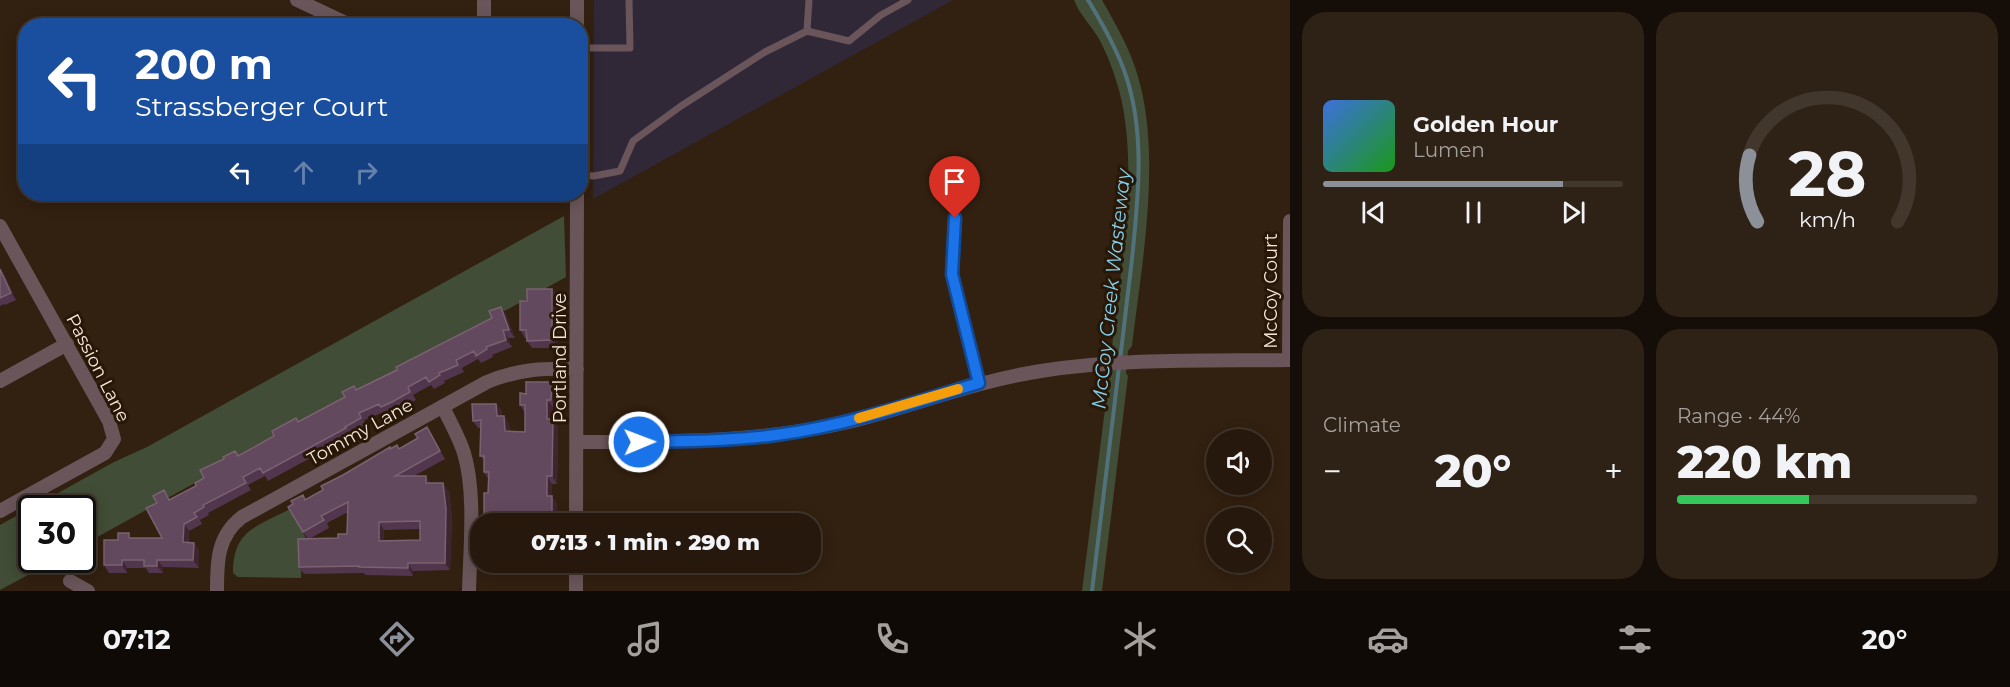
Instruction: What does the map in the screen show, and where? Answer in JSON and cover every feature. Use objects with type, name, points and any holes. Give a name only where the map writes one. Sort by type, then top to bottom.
[{"type":"street","points":[[484,0],[484,18]]},
{"type":"street","points":[[577,0],[577,18]]},
{"type":"street","points":[[304,2],[336,18]]},
{"type":"street","name":"Portland Drive","points":[[576,513],[578,201]]},
{"type":"street","points":[[955,218],[952,274],[979,383]]},
{"type":"street","name":"McCoy Court","points":[[1289,360],[1290,221]]},
{"type":"street","name":"Passion Lane","points":[[0,226],[5,248],[67,344],[113,432],[112,445],[105,453],[0,511]]},
{"type":"street","points":[[0,381],[67,344]]},
{"type":"street","points":[[577,442],[704,441],[776,435],[848,422],[979,383],[1039,371],[1108,362],[1289,360]]},
{"type":"street","name":"Tommy Lane","points":[[217,591],[217,559],[224,537],[234,522],[487,382],[517,371],[540,368],[578,369]]},
{"type":"street","points":[[442,407],[458,437],[469,473],[469,591]]},
{"type":"street","points":[[576,573],[576,591]]},
{"type":"street","points":[[70,581],[88,591]]},
{"type":"lane","points":[[588,48],[630,48],[629,0]]},
{"type":"lane","points":[[807,32],[809,0]]},
{"type":"lane","points":[[588,176],[620,171],[633,141],[681,106],[765,52],[807,32],[849,40],[881,15],[908,0]]},
{"type":"shaded area","points":[[594,0],[953,0],[593,199]]},
{"type":"green space","points":[[1074,0],[1102,0],[1136,70],[1144,102],[1148,136],[1148,207],[1145,243],[1132,346],[1128,351],[1126,373],[1128,376],[1102,591],[1082,591],[1109,377],[1115,352],[1112,347],[1127,210],[1127,141],[1123,108],[1112,67],[1099,39]]},
{"type":"green space","points":[[564,216],[566,277],[96,538],[96,495],[54,495],[114,462],[147,447]]},
{"type":"green space","points":[[290,509],[308,542],[302,546],[301,578],[238,577],[233,573],[237,547],[242,539],[257,526]]},
{"type":"green space","points":[[18,515],[18,573],[32,573],[0,590],[0,525]]},
{"type":"building","points":[[0,269],[11,293],[0,298]]},
{"type":"building","points":[[527,289],[552,289],[552,340],[527,341],[526,330],[520,330],[520,301],[527,301]]},
{"type":"building","points":[[501,307],[509,330],[503,330],[506,340],[486,347],[487,349],[476,356],[474,351],[456,360],[458,365],[439,373],[440,375],[429,382],[426,377],[408,387],[410,392],[392,402],[381,407],[379,404],[359,413],[361,418],[346,428],[263,473],[260,468],[243,477],[246,483],[203,505],[204,507],[194,513],[197,517],[184,524],[183,542],[194,543],[193,560],[157,560],[157,566],[144,566],[144,560],[122,560],[122,565],[104,565],[104,540],[118,540],[118,533],[129,533],[129,538],[162,538],[146,508],[157,503],[153,496],[164,490],[169,500],[196,486],[195,483],[204,478],[200,470],[235,451],[238,456],[274,436],[272,431],[296,418],[298,422],[345,397],[342,392],[354,386],[356,390],[397,370],[396,367],[492,318],[489,311]]},
{"type":"building","points":[[526,382],[552,382],[551,400],[547,400],[547,419],[553,419],[552,476],[547,476],[547,496],[552,496],[552,513],[484,513],[484,493],[488,493],[489,472],[484,472],[484,456],[480,456],[481,420],[473,421],[472,404],[496,404],[497,416],[504,416],[505,431],[525,432],[525,405],[520,405],[520,393],[526,394]]},
{"type":"building","points":[[427,427],[440,451],[395,476],[426,476],[426,483],[443,483],[446,509],[445,563],[408,563],[408,568],[299,567],[298,539],[338,538],[338,534],[347,534],[348,502],[321,516],[324,520],[303,532],[288,507],[293,504],[291,501],[303,495],[305,500],[323,490],[321,486],[390,447],[390,449],[397,445],[399,449],[418,438],[415,434]],"holes":[[[420,521],[420,540],[379,541],[379,522]]]},
{"type":"waterway","name":"McCoy Creek Wasteway","points":[[1088,0],[1113,45],[1125,73],[1136,119],[1138,189],[1120,360]]},
{"type":"waterway","name":"McCoy Creek Wasteway","points":[[1092,591],[1119,367]]},
{"type":"slow traffic","points":[[859,418],[958,389]]},
{"type":"route","points":[[639,442],[704,441],[776,435],[848,422],[979,383],[952,274],[955,218]]}]
